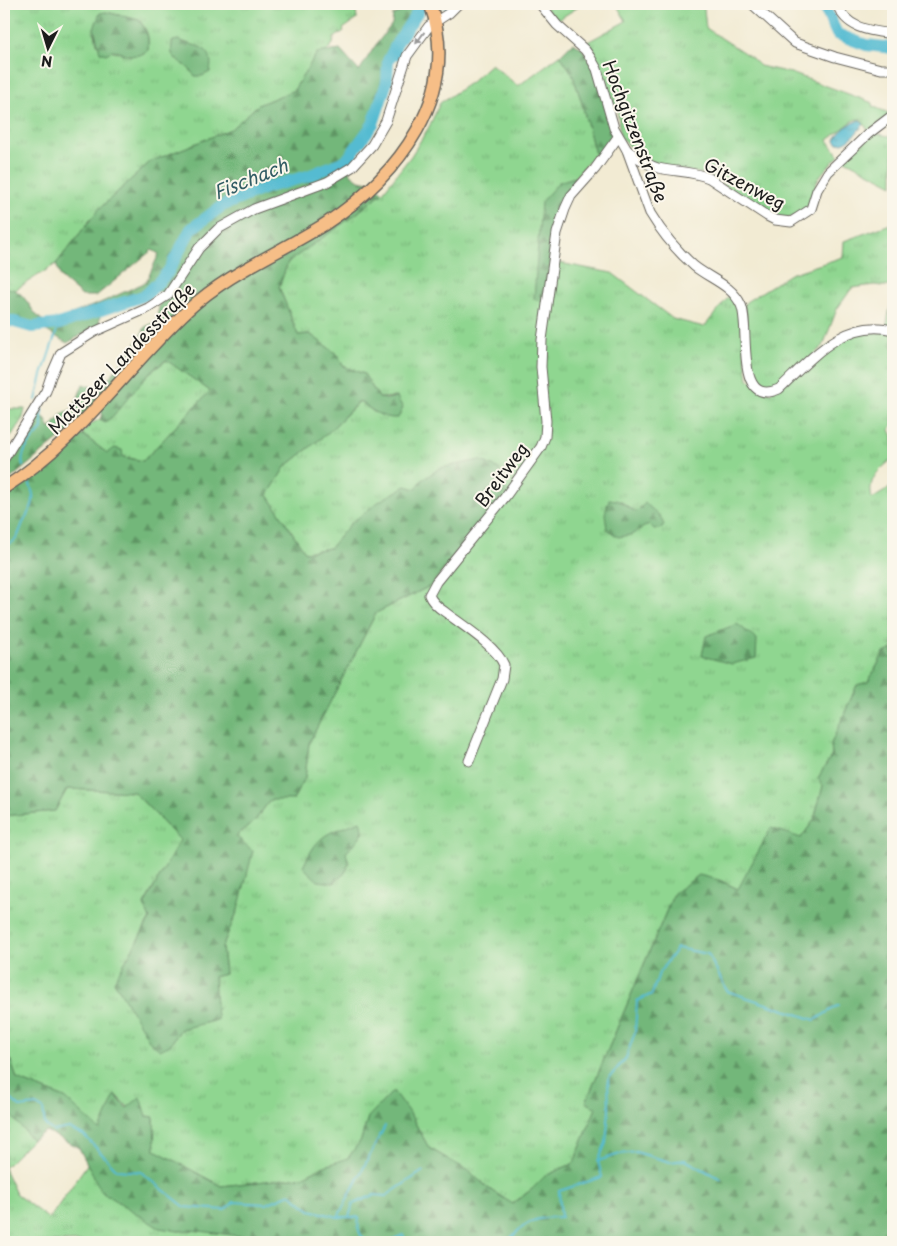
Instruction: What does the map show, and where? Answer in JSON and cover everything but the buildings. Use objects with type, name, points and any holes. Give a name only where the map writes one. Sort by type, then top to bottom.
[{"type":"main road","name":"Mattseer Landesstraße","points":[[4,488],[56,449],[83,423],[188,310],[212,290],[325,223],[353,203],[376,183],[399,157],[412,138],[429,105],[436,82],[438,61],[435,21],[431,6]]},
{"type":"street","points":[[4,460],[39,403],[62,353],[94,332],[148,308],[168,295],[199,248],[218,229],[254,209],[327,182],[352,166],[372,145],[386,121],[407,56],[428,26],[449,13],[458,4]]},
{"type":"street","name":"Hochgitzenstraße","points":[[540,4],[557,25],[585,50],[590,57],[596,69],[618,137],[627,150],[650,214],[655,222],[680,253],[700,270],[726,287],[741,304],[745,322],[747,366],[750,380],[754,387],[763,392],[771,393],[779,390],[832,341],[853,331],[872,328],[893,330]]},
{"type":"street","points":[[752,4],[795,43],[835,57],[881,69],[893,70]]},
{"type":"street","points":[[837,4],[845,17],[858,28],[893,34]]},
{"type":"street","name":"Gitzenweg","points":[[627,150],[658,168],[698,174],[709,178],[775,220],[791,222],[811,209],[817,190],[828,172],[868,134],[893,115]]},
{"type":"street","name":"Breitweg","points":[[469,761],[502,679],[504,665],[496,652],[442,610],[434,603],[430,595],[436,582],[505,497],[541,448],[545,437],[546,422],[541,367],[542,340],[557,233],[571,196],[595,169],[618,137]]},
{"type":"green space","points":[[4,4],[350,4],[351,8],[356,10],[357,19],[334,38],[333,44],[326,52],[317,53],[294,90],[258,105],[231,129],[150,162],[98,210],[56,264],[15,290],[4,287]],"holes":[[[106,12],[139,20],[147,34],[148,50],[142,54],[129,55],[97,44],[94,28]],[[179,40],[186,43],[192,73]]]},
{"type":"green space","points":[[408,4],[422,4],[384,59],[383,75],[367,128],[355,147],[344,159],[351,174],[359,180],[370,182],[383,192],[356,214],[288,262],[279,287],[298,335],[310,334],[338,355],[343,366],[364,374],[379,398],[397,397],[403,408],[398,418],[392,418],[377,413],[359,401],[329,432],[285,467],[268,495],[305,552],[330,548],[351,523],[381,500],[406,486],[416,489],[422,480],[440,468],[480,460],[499,469],[506,491],[430,586],[376,613],[309,743],[305,778],[293,800],[270,800],[254,822],[236,836],[253,851],[238,910],[222,947],[225,974],[214,977],[217,1020],[181,1029],[170,1045],[160,1050],[150,1042],[114,981],[150,919],[144,905],[180,840],[134,792],[67,789],[55,811],[4,816],[4,493],[21,483],[82,434],[107,453],[115,448],[122,450],[123,457],[143,461],[210,391],[166,360],[149,373],[113,416],[105,422],[100,419],[102,413],[96,402],[77,424],[4,484],[4,448],[13,451],[38,413],[45,418],[50,429],[62,414],[74,408],[83,384],[98,389],[124,360],[145,327],[156,322],[162,292],[144,290],[101,306],[99,325],[67,343],[33,323],[4,314],[4,287],[19,293],[45,322],[56,320],[100,303],[146,282],[159,254],[152,250],[96,296],[82,296],[61,278],[56,264],[98,210],[150,162],[231,129],[258,105],[294,90],[317,53],[340,50],[359,71],[392,24],[393,15],[405,10]]},
{"type":"green space","points":[[543,4],[583,4],[556,21]]},
{"type":"green space","points":[[616,4],[708,4],[704,9],[706,28],[752,58],[760,66],[791,73],[873,103],[872,106],[891,114],[869,132],[861,119],[854,120],[828,140],[839,156],[820,176],[810,205],[803,212],[795,216],[780,220],[706,174],[661,167],[635,153],[620,136],[618,114],[605,80],[584,44],[626,21]]},
{"type":"green space","points":[[106,12],[139,20],[147,34],[148,50],[140,55],[126,54],[113,50],[106,54],[100,52],[94,28],[100,13]]},
{"type":"green space","points":[[178,40],[207,52],[211,63],[210,72],[202,76],[195,76],[174,57],[172,54],[173,41]]},
{"type":"green space","points":[[572,43],[581,47],[593,64],[614,137],[603,155],[595,154],[572,73],[560,55]]},
{"type":"green space","points":[[560,55],[572,73],[595,154],[575,177],[559,182],[549,261],[612,273],[673,319],[704,327],[731,294],[738,303],[748,379],[770,393],[826,347],[855,332],[893,332],[893,423],[890,430],[893,436],[893,458],[875,476],[871,492],[872,499],[893,486],[893,649],[884,653],[868,682],[857,685],[831,744],[832,755],[818,778],[823,786],[814,820],[801,838],[738,889],[719,880],[674,893],[586,1102],[596,1108],[574,1163],[545,1176],[532,1189],[512,1204],[492,1191],[467,1170],[429,1148],[410,1114],[368,1117],[361,1140],[348,1158],[322,1167],[302,1177],[221,1186],[154,1150],[154,1117],[142,1115],[132,1110],[116,1095],[100,1131],[65,1098],[17,1079],[4,1040],[4,816],[55,811],[67,789],[134,792],[181,841],[144,904],[150,918],[114,982],[170,1045],[181,1029],[217,1020],[214,977],[225,974],[222,947],[238,910],[236,836],[254,822],[270,800],[305,778],[309,743],[376,613],[430,586],[422,480],[416,489],[351,523],[330,548],[305,552],[268,495],[285,467],[329,432],[360,401],[375,413],[397,397],[379,398],[364,374],[343,366],[338,355],[310,334],[298,335],[279,287],[288,262],[356,214],[383,192],[411,156],[429,127],[440,103],[471,82],[491,64],[518,86]],"holes":[[[620,500],[637,512],[645,504],[649,524],[641,528]]]},
{"type":"green space","points":[[874,133],[893,137],[893,185],[843,159]]},
{"type":"green space","points":[[575,177],[557,221],[542,301],[534,299],[541,202],[559,182]]},
{"type":"green space","points":[[893,223],[893,287],[874,285],[852,288],[837,309],[823,346],[779,385],[763,388],[751,377],[744,305],[746,302],[790,274],[843,257],[844,241]]},
{"type":"green space","points":[[893,293],[893,329],[886,327]]},
{"type":"green space","points":[[167,360],[210,391],[143,461],[107,453],[82,434],[89,425],[100,419],[105,422],[148,374]]},
{"type":"green space","points":[[25,409],[23,418],[4,447],[4,431],[9,427],[9,419],[4,415],[4,411]]},
{"type":"green space","points":[[609,499],[621,502],[636,512],[645,503],[660,516],[664,525],[660,529],[654,529],[649,524],[631,535],[618,537],[607,529],[605,514]]},
{"type":"green space","points":[[737,624],[757,639],[756,658],[732,664],[702,656],[706,636]]},
{"type":"green space","points":[[893,649],[893,1242],[261,1242],[248,1237],[191,1230],[178,1231],[159,1228],[101,1191],[79,1148],[46,1131],[32,1140],[4,1107],[4,1040],[17,1079],[65,1098],[100,1130],[115,1095],[127,1108],[140,1097],[146,1116],[154,1117],[155,1150],[221,1186],[302,1177],[322,1167],[348,1158],[361,1140],[368,1117],[393,1091],[410,1114],[429,1148],[467,1170],[492,1191],[513,1204],[545,1176],[574,1163],[596,1108],[586,1102],[674,893],[699,875],[719,880],[738,889],[771,828],[801,838],[814,820],[823,786],[818,778],[832,755],[831,744],[857,685],[868,682],[884,653]]},
{"type":"green space","points":[[360,821],[364,832],[346,853],[349,863],[345,873],[334,883],[318,881],[303,867],[319,840],[332,832]]},
{"type":"green space","points":[[4,1107],[32,1140],[4,1168]]},
{"type":"green space","points":[[88,1163],[102,1191],[178,1231],[220,1232],[261,1242],[4,1242],[4,1168],[16,1194],[49,1219]]},
{"type":"water","points":[[860,120],[864,124],[849,140],[837,143],[835,140],[842,131]]},
{"type":"waterway","name":"Fischach","points":[[4,319],[32,327],[59,324],[146,295],[168,272],[191,229],[222,206],[268,187],[308,176],[347,160],[373,124],[387,82],[388,61],[397,43],[423,4]]},
{"type":"waterway","name":"Fischach","points":[[823,4],[837,34],[866,45],[893,48]]},
{"type":"waterway","points":[[388,61],[407,51]]},
{"type":"waterway","name":"Fischach","points":[[4,322],[9,319]]},
{"type":"waterway","points":[[36,400],[59,324]]},
{"type":"waterway","points":[[23,466],[22,461],[25,451],[42,429],[42,405]]},
{"type":"waterway","points":[[4,546],[14,541],[31,508],[33,496],[30,484]]},
{"type":"waterway","points":[[507,1242],[530,1222],[543,1218],[561,1217],[559,1191],[602,1177],[598,1161],[606,1143],[609,1110],[608,1079],[626,1058],[635,1032],[637,1001],[652,994],[659,973],[677,948],[708,954],[727,991],[815,1020],[839,1005]]},
{"type":"waterway","points":[[4,1093],[20,1107],[36,1105],[43,1109],[45,1125],[53,1131],[69,1128],[85,1136],[117,1170],[141,1172],[185,1207],[225,1210],[234,1202],[266,1204],[290,1194],[310,1210],[338,1217],[358,1217],[359,1232],[368,1242]]},
{"type":"waterway","points":[[338,1217],[385,1126]]},
{"type":"waterway","points":[[598,1161],[620,1154],[636,1152],[670,1162],[685,1160],[721,1179]]},
{"type":"waterway","points":[[349,1217],[353,1204],[374,1195],[386,1196],[423,1171]]},
{"type":"waterway","points":[[387,1242],[403,1235],[407,1242]]}]
